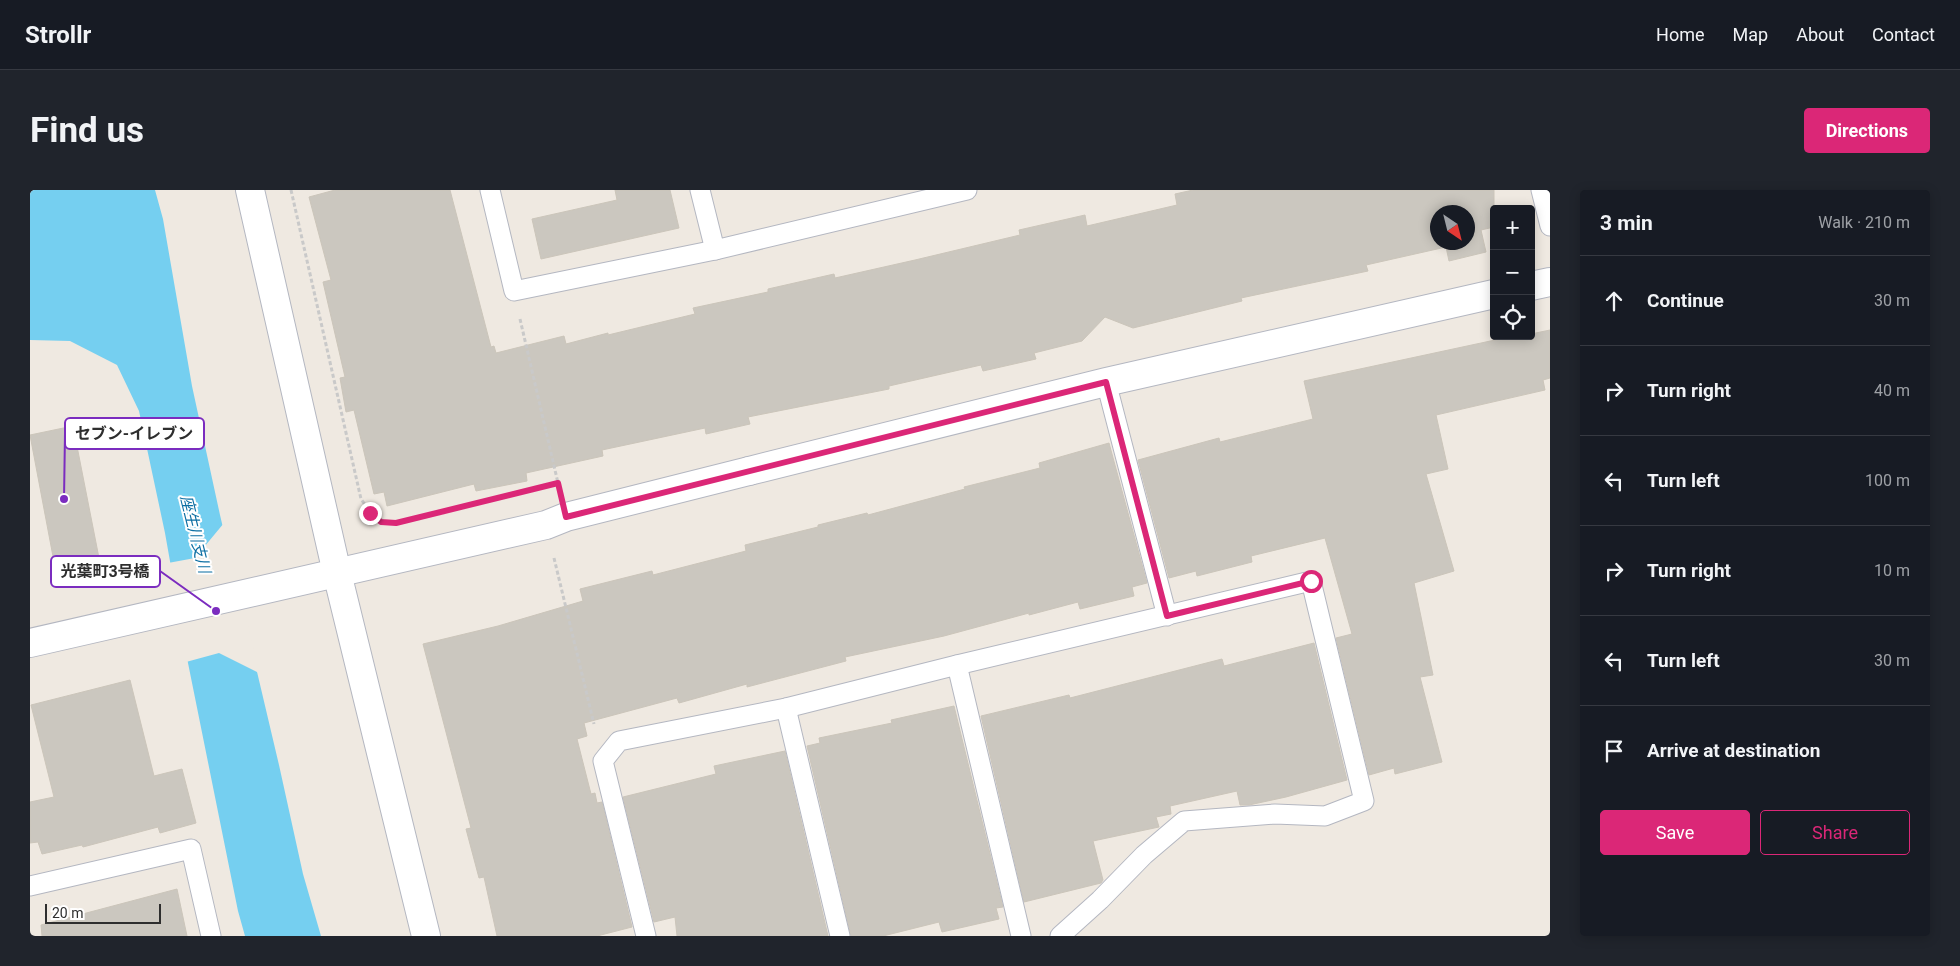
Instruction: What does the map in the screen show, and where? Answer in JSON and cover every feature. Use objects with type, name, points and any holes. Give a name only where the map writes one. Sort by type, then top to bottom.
[{"type":"street","points":[[250,190],[337,573],[426,936]]},
{"type":"street","points":[[1535,285],[1550,282]]},
{"type":"street","points":[[30,643],[556,521],[1106,382],[1490,295]]},
{"type":"lane","points":[[490,190],[514,291],[715,250],[910,197],[967,190]]},
{"type":"lane","points":[[700,190],[715,250]]},
{"type":"lane","points":[[1541,190],[1550,226]]},
{"type":"lane","points":[[1106,382],[1167,616]]},
{"type":"lane","points":[[646,936],[603,761],[619,742],[786,708],[957,664],[1311,581],[1364,801],[1325,816],[1275,814],[1184,821],[1144,855],[1100,900],[1060,936]]},
{"type":"lane","points":[[957,664],[1021,936]]},
{"type":"lane","points":[[786,708],[840,936]]},
{"type":"lane","points":[[30,886],[191,849],[211,936]]},
{"type":"path","points":[[291,190],[361,499],[370,513],[381,522],[396,523]]},
{"type":"path","points":[[514,291],[558,483],[556,521],[603,761]]},
{"type":"path","points":[[473,504],[568,481]]},
{"type":"water","name":"座生川支川","points":[[30,190],[155,190],[163,219],[192,386],[220,515],[303,874],[321,936],[245,936],[238,911],[188,663],[165,533],[139,411],[117,365],[70,341],[30,340]]},
{"type":"pier","points":[[224,523],[259,673],[219,653],[186,662],[168,563],[195,558]]},
{"type":"building","points":[[335,190],[450,190],[491,347],[494,346],[496,353],[564,336],[566,344],[608,333],[608,335],[695,314],[693,308],[768,292],[768,289],[834,274],[835,278],[915,260],[1020,235],[1019,230],[1085,215],[1087,226],[1177,205],[1175,194],[1193,190],[1494,190],[1494,205],[1490,205],[1490,228],[1481,230],[1486,252],[1449,261],[1447,250],[1475,250],[1475,205],[1430,205],[1430,250],[1433,250],[1366,265],[1368,271],[1241,298],[1242,301],[1133,328],[1105,317],[1082,341],[1034,353],[1036,359],[983,371],[981,365],[889,386],[889,389],[748,417],[750,424],[706,434],[705,428],[602,450],[603,456],[526,473],[527,481],[476,491],[474,484],[387,506],[384,492],[374,494],[354,410],[346,412],[340,378],[345,377],[323,282],[331,280],[309,197]]},
{"type":"building","points":[[615,190],[670,190],[679,228],[541,259],[532,219],[617,200]]},
{"type":"building","points":[[1550,330],[1550,378],[1543,380],[1545,390],[1436,415],[1448,469],[1426,474],[1454,571],[1414,583],[1433,675],[1420,677],[1442,762],[1395,774],[1394,768],[1369,775],[1336,638],[1352,634],[1325,538],[1251,556],[1252,562],[1197,576],[1196,571],[1169,578],[1138,460],[1219,438],[1220,442],[1313,419],[1304,381],[1495,340],[1535,340],[1535,333]]},
{"type":"building","points":[[73,426],[99,558],[55,567],[30,435]]},
{"type":"building","points":[[1109,443],[1147,583],[1132,587],[1134,596],[1080,609],[1078,602],[1029,615],[1029,613],[944,636],[845,657],[846,661],[747,687],[747,684],[679,703],[677,698],[584,723],[587,736],[577,739],[591,794],[595,793],[597,803],[602,802],[632,927],[597,936],[497,936],[484,877],[479,878],[466,829],[471,828],[423,644],[498,626],[583,601],[580,589],[652,571],[653,575],[746,551],[745,545],[867,513],[868,515],[965,489],[964,487],[1040,468],[1039,463]]},
{"type":"building","points":[[1314,643],[1347,780],[1249,805],[1240,805],[1237,791],[1170,806],[1171,814],[1156,817],[1159,827],[1093,841],[1103,880],[1101,883],[1024,902],[981,716],[1069,695],[1070,698],[1222,659],[1224,666]]},
{"type":"building","points":[[130,680],[154,776],[182,769],[196,823],[160,833],[158,827],[83,847],[82,845],[42,854],[38,842],[30,843],[30,802],[54,797],[31,705]]},
{"type":"building","points":[[954,706],[1003,907],[996,908],[999,919],[942,932],[939,922],[883,936],[851,936],[807,746],[820,743],[819,738],[892,723],[891,720]]},
{"type":"building","points":[[785,751],[828,936],[677,936],[675,917],[654,922],[623,797],[716,774],[714,766]]},
{"type":"building","points":[[177,889],[187,936],[42,936],[41,925]]},
{"type":"place","name":"セブン-イレブン","points":[[64,499]]},
{"type":"place","name":"光葉町3号橋","points":[[216,611]]},
{"type":"route","points":[[370,513],[381,522],[396,523],[558,483],[566,517],[1106,382],[1167,616],[1311,581]]}]
